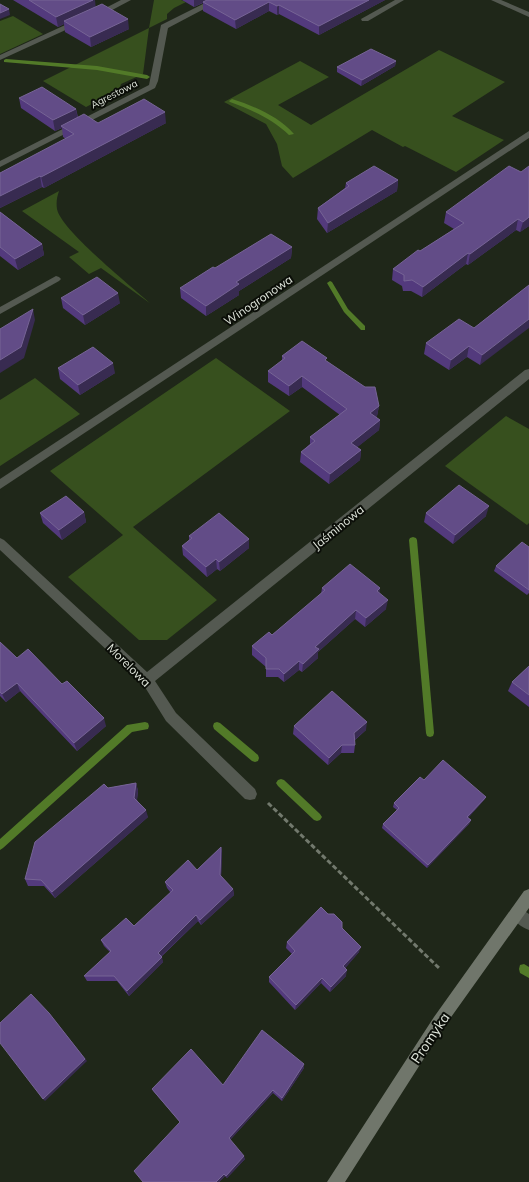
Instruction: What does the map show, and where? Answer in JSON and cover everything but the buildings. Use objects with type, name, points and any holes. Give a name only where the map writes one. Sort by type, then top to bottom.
[{"type":"street","points":[[0,58],[127,0]]},
{"type":"street","name":"Agrestowa","points":[[0,164],[152,86],[154,83],[164,27],[217,0]]},
{"type":"street","points":[[365,19],[400,0]]},
{"type":"street","points":[[495,0],[529,16]]},
{"type":"street","name":"Winogronowa","points":[[0,486],[529,134]]},
{"type":"street","points":[[0,312],[56,279]]},
{"type":"street","name":"Jaśminowa","points":[[147,680],[529,373]]},
{"type":"street","name":"Morelowa","points":[[0,544],[147,680],[171,717],[250,794]]},
{"type":"street","name":"Promyka","points":[[335,1182],[439,1022],[529,896]]},
{"type":"street","points":[[517,912],[529,923]]},
{"type":"path","points":[[250,794],[266,802],[440,969]]},
{"type":"green space","points":[[154,0],[181,0],[186,2],[174,8],[167,14],[167,19],[149,28]]},
{"type":"green space","points":[[13,16],[43,34],[0,54],[0,21]]},
{"type":"green space","points":[[149,28],[143,74],[121,84],[119,90],[86,107],[43,81]]},
{"type":"green space","points":[[439,50],[505,82],[452,116],[504,140],[456,172],[405,146],[403,147],[372,130],[293,178],[282,166],[277,144],[266,124],[224,102],[300,61],[329,77],[278,105],[311,125]]},
{"type":"green space","points":[[59,191],[57,209],[61,218],[83,244],[151,304],[101,268],[89,274],[69,257],[79,252],[22,211]]},
{"type":"green space","points":[[216,358],[290,411],[133,527],[217,600],[167,640],[139,640],[68,577],[123,535],[50,471]]},
{"type":"green space","points":[[35,378],[80,414],[0,466],[0,400]]},
{"type":"green space","points":[[506,416],[529,429],[529,523],[527,525],[445,466]]},
{"type":"waterway","points":[[6,61],[97,68],[147,77]]},
{"type":"waterway","points":[[232,101],[256,110],[271,118],[278,122],[291,134]]},
{"type":"waterway","points":[[330,283],[346,310],[363,328]]},
{"type":"waterway","points":[[413,540],[430,733]]},
{"type":"waterway","points":[[0,845],[130,728],[145,726]]},
{"type":"waterway","points":[[217,726],[255,758]]},
{"type":"waterway","points":[[281,783],[317,817]]},
{"type":"waterway","points":[[524,969],[529,973]]}]
